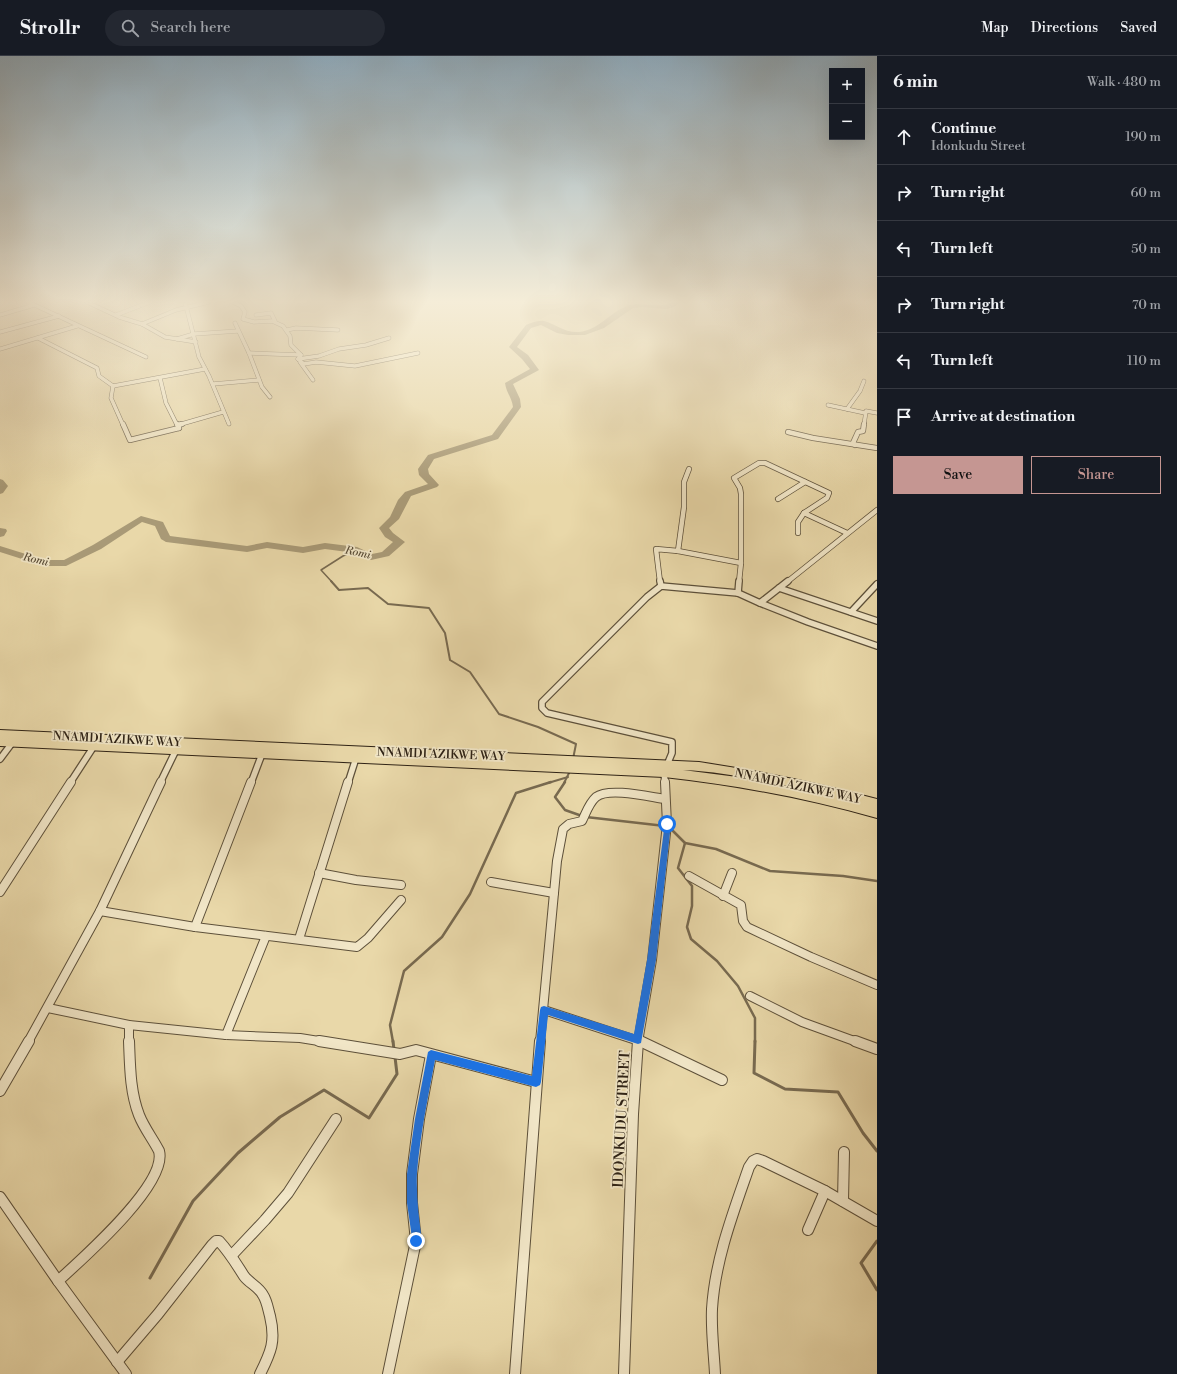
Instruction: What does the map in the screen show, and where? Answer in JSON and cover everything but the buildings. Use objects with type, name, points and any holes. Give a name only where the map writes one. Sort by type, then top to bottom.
[{"type":"highway","name":"NNAMDI AZIKWE WAY","points":[[0,734],[94,746],[262,754],[665,768],[700,766],[763,776],[819,788],[877,804]]},
{"type":"highway","name":"NNAMDI AZIKWE WAY","points":[[0,742],[12,743],[34,739],[665,768],[756,784],[826,799],[877,813]]},
{"type":"street","points":[[88,364],[97,368],[99,376],[113,386],[205,368]]},
{"type":"street","points":[[203,364],[213,384],[228,424]]},
{"type":"street","points":[[253,364],[262,387],[270,397]]},
{"type":"street","points":[[303,364],[313,380]]},
{"type":"street","points":[[325,364],[355,366],[367,364]]},
{"type":"street","points":[[160,378],[166,403],[179,428]]},
{"type":"street","points":[[213,384],[259,380]]},
{"type":"street","points":[[847,409],[860,391],[864,381]]},
{"type":"street","points":[[113,386],[111,398],[130,440],[179,428]]},
{"type":"street","points":[[828,405],[865,413],[866,411],[877,413]]},
{"type":"street","points":[[179,428],[178,425],[223,412]]},
{"type":"street","points":[[855,445],[853,444],[858,432],[863,431],[865,413]]},
{"type":"street","points":[[788,432],[813,438],[877,448]]},
{"type":"street","points":[[738,593],[741,563],[741,494],[740,488],[734,478],[762,462],[828,493],[829,496],[799,517],[798,533]]},
{"type":"street","points":[[678,551],[684,507],[684,482],[689,468]]},
{"type":"street","points":[[778,498],[805,482]]},
{"type":"street","points":[[760,603],[877,510]]},
{"type":"street","points":[[804,513],[847,533]]},
{"type":"street","points":[[741,563],[678,551],[656,549],[661,586],[738,593],[808,622],[877,646]]},
{"type":"street","points":[[851,612],[877,584]]},
{"type":"street","name":"IDONKUDU STREET","points":[[624,1374],[633,1114],[638,1040],[652,960],[667,827],[665,768],[672,753],[672,742],[547,713],[542,708],[542,702],[647,597],[661,586]]},
{"type":"street","points":[[779,588],[877,622]]},
{"type":"street","points":[[0,759],[12,743]]},
{"type":"street","points":[[0,892],[94,746]]},
{"type":"street","points":[[0,1091],[48,1008],[100,911],[176,750]]},
{"type":"street","points":[[195,927],[262,754]]},
{"type":"street","points":[[300,940],[319,873],[356,758]]},
{"type":"street","points":[[515,1374],[536,1082],[557,861],[563,829],[569,824],[578,823],[599,795],[609,792],[665,799]]},
{"type":"street","points":[[319,873],[356,880],[401,885]]},
{"type":"street","points":[[722,896],[732,874]]},
{"type":"street","points":[[688,876],[743,907],[742,921],[747,928],[877,985]]},
{"type":"street","points":[[491,882],[554,893]]},
{"type":"street","points":[[100,911],[195,927],[357,947],[368,938],[401,900]]},
{"type":"street","points":[[226,1035],[266,936]]},
{"type":"street","points":[[750,996],[802,1022],[877,1049]]},
{"type":"street","points":[[48,1008],[129,1025],[226,1035],[300,1038],[400,1054],[416,1050],[536,1082]]},
{"type":"street","points":[[544,1010],[638,1040],[722,1080]]},
{"type":"street","points":[[58,1281],[129,1210],[156,1175],[160,1164],[160,1155],[140,1116],[133,1096],[129,1025]]},
{"type":"street","points":[[388,1374],[416,1241],[412,1203],[412,1174],[419,1119],[431,1055]]},
{"type":"street","points":[[232,1255],[246,1241],[295,1183],[317,1146],[336,1119]]},
{"type":"street","points":[[843,1201],[844,1152]]},
{"type":"street","points":[[715,1374],[712,1302],[716,1275],[731,1218],[749,1167],[753,1161],[756,1159],[763,1161],[825,1191],[877,1221]]},
{"type":"street","points":[[808,1230],[825,1191]]},
{"type":"street","points":[[0,1197],[58,1281],[126,1374]]},
{"type":"street","points":[[117,1362],[158,1314],[216,1241],[219,1242],[232,1255],[245,1277],[263,1294],[273,1329],[273,1341],[271,1351],[260,1374]]},
{"type":"waterway","name":"Romi","points":[[0,549],[44,563],[66,563],[97,547],[141,519],[159,524],[166,539],[247,549],[267,545],[303,550],[325,546],[357,550],[371,557],[385,554],[400,542],[389,535],[384,528],[394,519],[403,500],[408,494],[434,485],[424,475],[423,469],[431,457],[495,437],[517,407],[516,399],[510,389],[509,383],[535,370],[530,364]]},
{"type":"waterway","name":"Romi","points":[[0,482],[3,486],[0,491]]},
{"type":"waterway","name":"Romi","points":[[0,531],[2,531],[0,534]]},
{"type":"waterway","points":[[332,582],[321,570],[343,556],[357,550]]},
{"type":"waterway","points":[[331,581],[339,590],[368,588],[388,604],[429,608],[445,633],[450,660],[470,672],[499,714],[538,727],[576,744],[573,759]]},
{"type":"waterway","points":[[567,777],[570,771]]},
{"type":"waterway","points":[[548,783],[567,777]]},
{"type":"waterway","points":[[564,783],[567,777]]},
{"type":"waterway","points":[[393,1042],[390,1025],[404,971],[442,937],[470,894],[516,793],[551,782]]},
{"type":"waterway","points":[[565,782],[555,797],[565,810],[582,816]]},
{"type":"waterway","points":[[586,817],[665,826]]},
{"type":"waterway","points":[[669,827],[685,843]]},
{"type":"waterway","points":[[685,843],[716,849],[770,871],[843,876],[877,881]]},
{"type":"waterway","points":[[685,843],[678,868],[692,886],[692,906],[687,927],[691,939],[717,961],[738,986],[755,1018],[755,1041]]},
{"type":"waterway","points":[[393,1041],[394,1050]]},
{"type":"waterway","points":[[755,1041],[754,1073],[785,1089],[838,1092],[863,1133],[877,1151]]},
{"type":"waterway","points":[[150,1278],[193,1201],[238,1153],[280,1117],[324,1090],[369,1118],[397,1074],[395,1057]]},
{"type":"waterway","points":[[877,1241],[861,1263],[877,1290]]},
{"type":"route","points":[[416,1241],[412,1203],[412,1174],[419,1119],[431,1055],[536,1082],[544,1010],[638,1040],[652,960],[667,824]]}]
